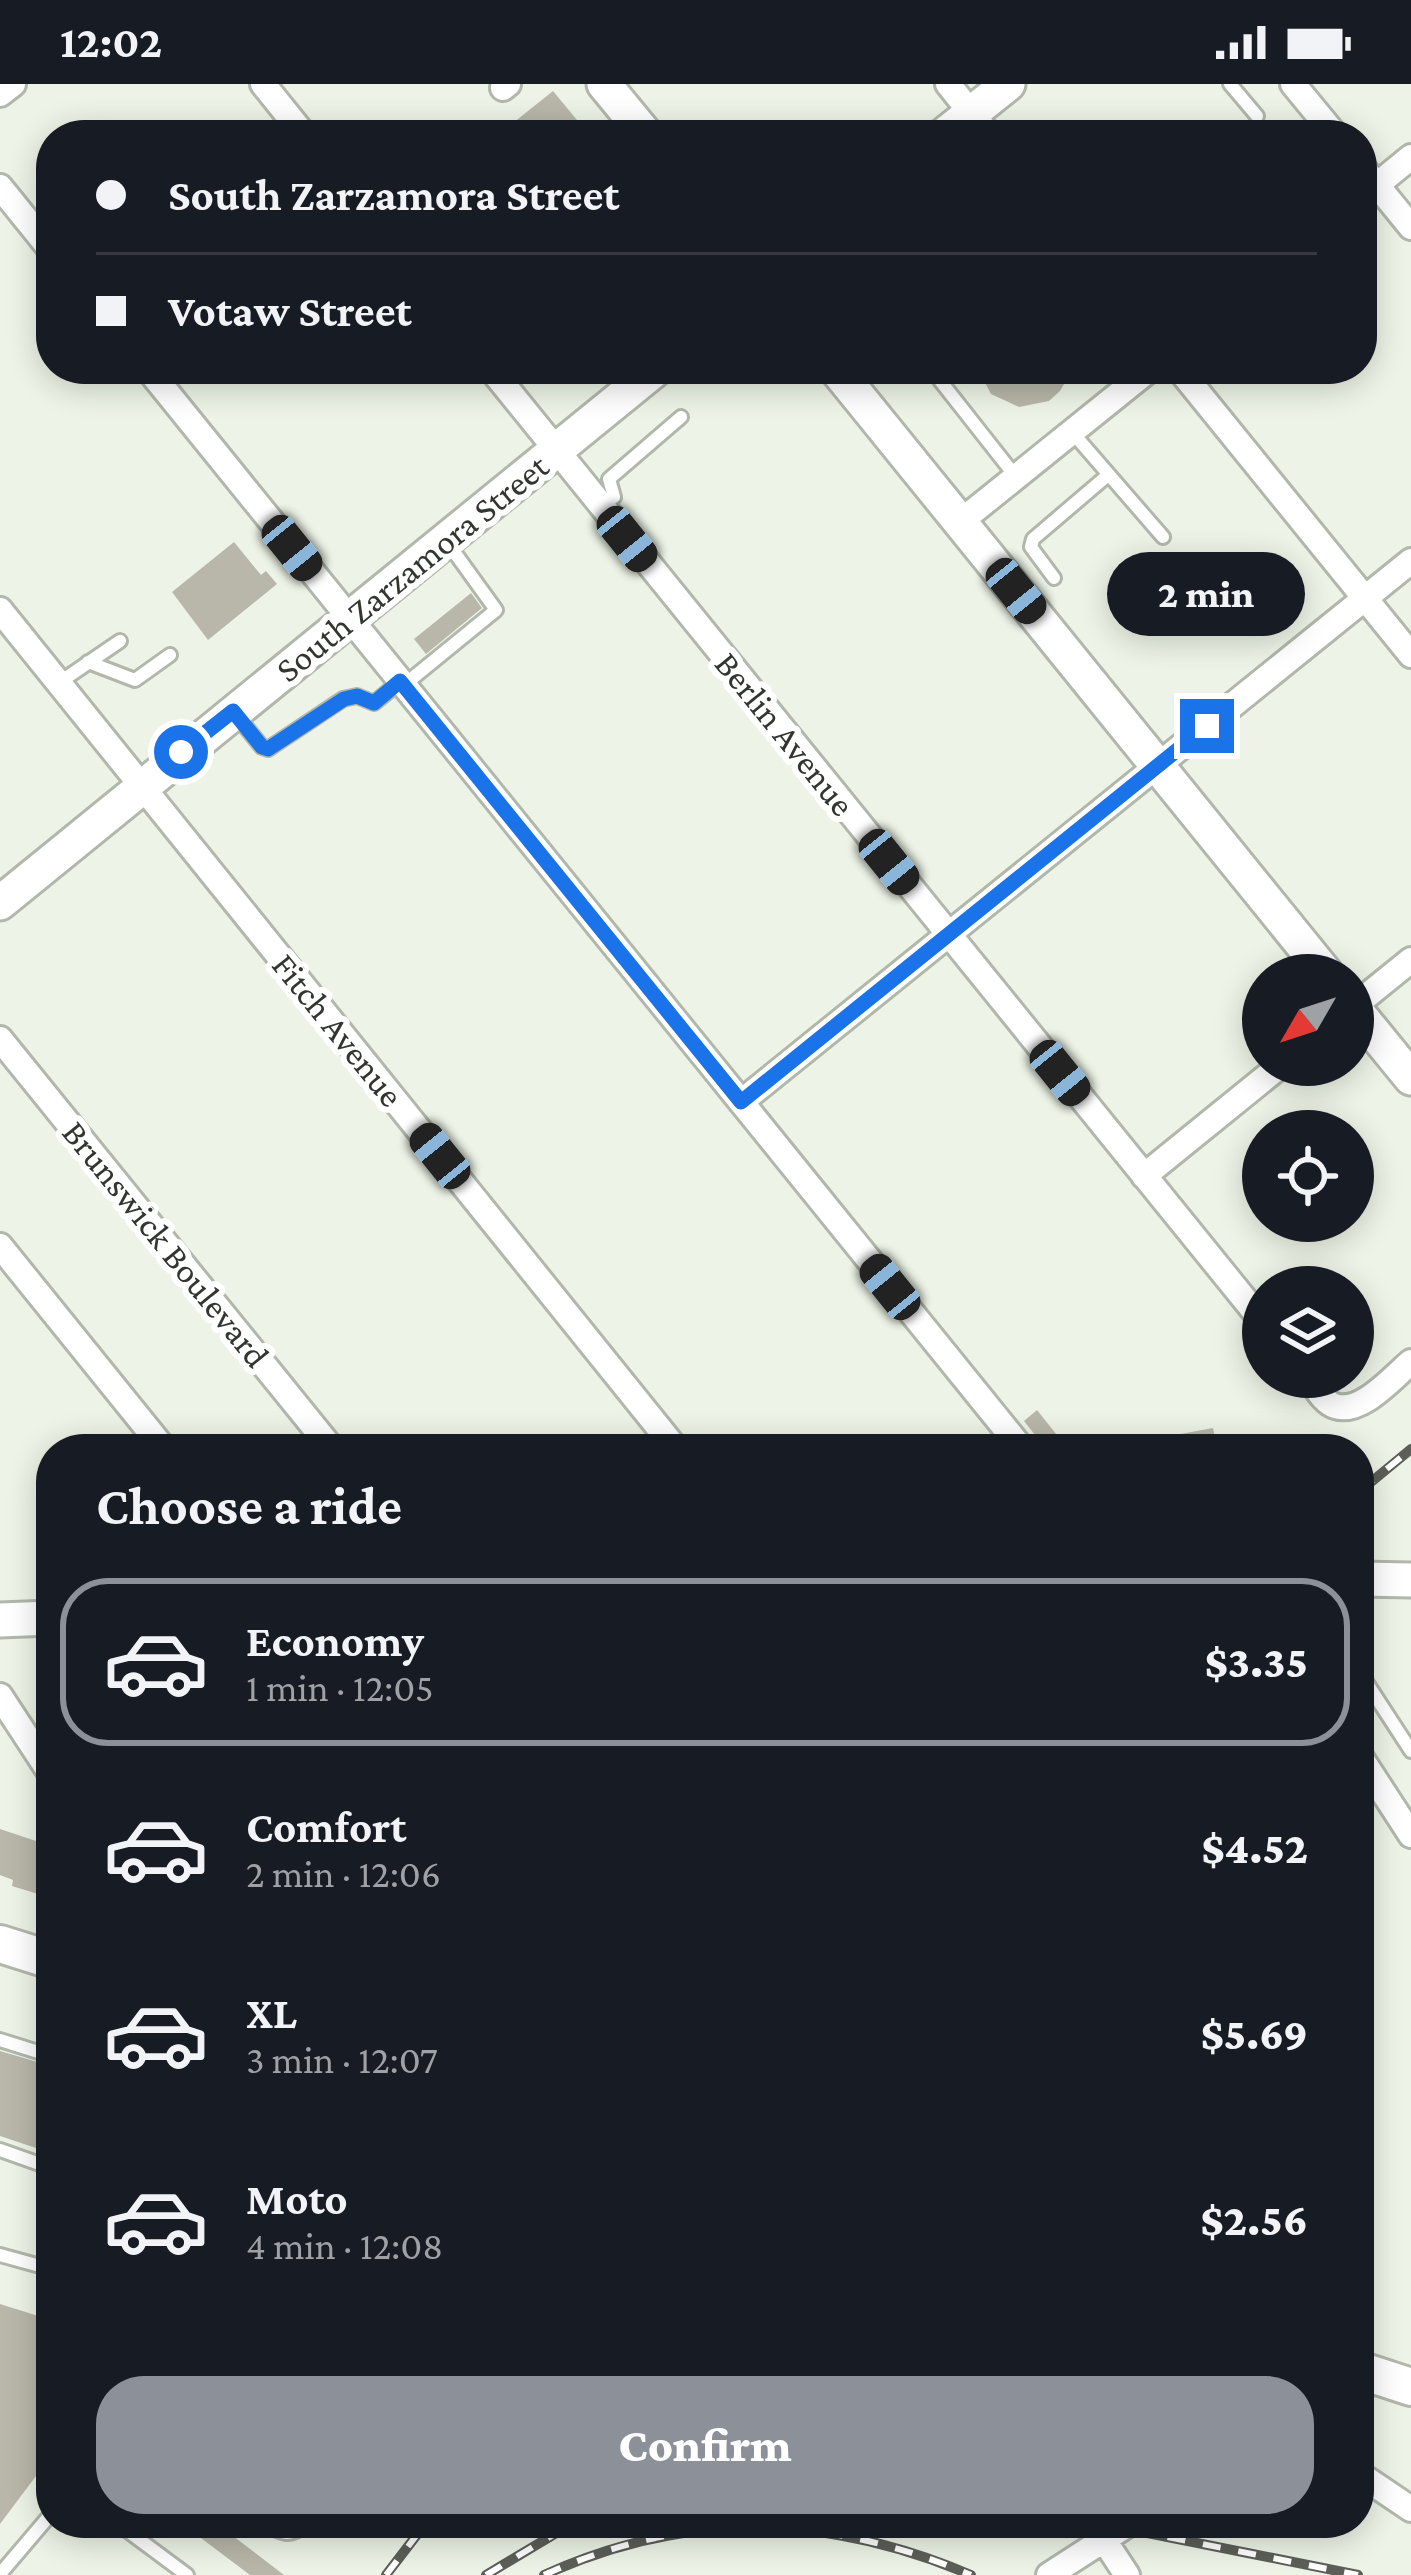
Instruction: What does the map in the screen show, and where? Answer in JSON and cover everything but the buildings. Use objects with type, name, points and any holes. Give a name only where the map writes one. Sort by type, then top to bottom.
[{"type":"main road","points":[[604,84],[634,120]]},
{"type":"main road","points":[[984,120],[1009,84]]},
{"type":"main road","name":"South Zarzamora Street","points":[[0,903],[638,384]]},
{"type":"main road","points":[[848,384],[1310,954]]},
{"type":"main road","points":[[1374,1033],[1411,1078]]},
{"type":"main road","points":[[1374,1580],[1411,1580]]},
{"type":"main road","points":[[0,1620],[36,1619]]},
{"type":"main road","points":[[0,1944],[36,1955]]},
{"type":"main road","points":[[1374,2375],[1411,2387]]},
{"type":"street","points":[[0,94],[13,84]]},
{"type":"street","points":[[263,84],[292,120]]},
{"type":"street","points":[[948,84],[978,120]]},
{"type":"street","points":[[1293,84],[1323,120]]},
{"type":"street","points":[[1377,177],[1411,157]]},
{"type":"street","points":[[0,187],[36,231]]},
{"type":"street","points":[[1377,193],[1411,227]]},
{"type":"street","points":[[160,384],[1010,1434]]},
{"type":"street","name":"Berlin Avenue","points":[[503,384],[1242,1296]]},
{"type":"street","points":[[960,522],[1131,384]]},
{"type":"street","points":[[1191,384],[1411,655]]},
{"type":"street","points":[[741,1102],[1411,561]]},
{"type":"street","name":"Fitch Avenue","points":[[0,610],[664,1434]]},
{"type":"street","points":[[1374,990],[1411,960]]},
{"type":"street","name":"Brunswick Boulevard","points":[[0,1039],[320,1434]]},
{"type":"street","points":[[1144,1176],[1255,1086]]},
{"type":"street","points":[[0,1246],[152,1434]]},
{"type":"street","points":[[1374,1391],[1411,1362]]},
{"type":"street","points":[[1328,1398],[1336,1407],[1354,1406],[1364,1398]]},
{"type":"street","points":[[0,1696],[36,1751]]},
{"type":"street","points":[[1374,1778],[1411,1835]]},
{"type":"street","points":[[1374,2484],[1411,2509]]},
{"type":"street","points":[[1049,2575],[1107,2538]]},
{"type":"street","points":[[1104,2540],[1127,2575]]},
{"type":"lane","points":[[1230,84],[1256,116]]},
{"type":"lane","points":[[943,384],[1016,477]]},
{"type":"lane","points":[[601,507],[614,497],[609,479],[681,418]]},
{"type":"lane","points":[[1072,432],[1163,537]]},
{"type":"lane","points":[[1054,578],[1030,547],[1033,539],[1108,475]]},
{"type":"lane","points":[[233,711],[268,749],[344,699],[357,696],[374,703],[425,668],[496,610],[446,541]]},
{"type":"lane","points":[[59,683],[120,641]]},
{"type":"lane","points":[[88,662],[135,680],[170,656]]},
{"type":"lane","points":[[1374,1694],[1411,1751]]},
{"type":"lane","points":[[0,2040],[36,2051]]},
{"type":"lane","points":[[0,2150],[36,2163]]},
{"type":"lane","points":[[0,2255],[36,2265]]},
{"type":"lane","points":[[0,2574],[36,2532]]},
{"type":"lane","points":[[137,2538],[187,2575]]},
{"type":"railway","points":[[1374,1480],[1411,1449]]},
{"type":"railway","points":[[386,2575],[414,2538]]},
{"type":"railway","points":[[486,2575],[548,2538]]},
{"type":"railway","points":[[544,2575],[657,2538]]},
{"type":"railway","points":[[852,2538],[971,2575]]},
{"type":"railway","points":[[1172,2538],[1358,2575]]},
{"type":"route","points":[[181,752],[233,711],[268,749],[344,699],[357,696],[374,703],[400,681],[741,1102],[1207,726]]}]
